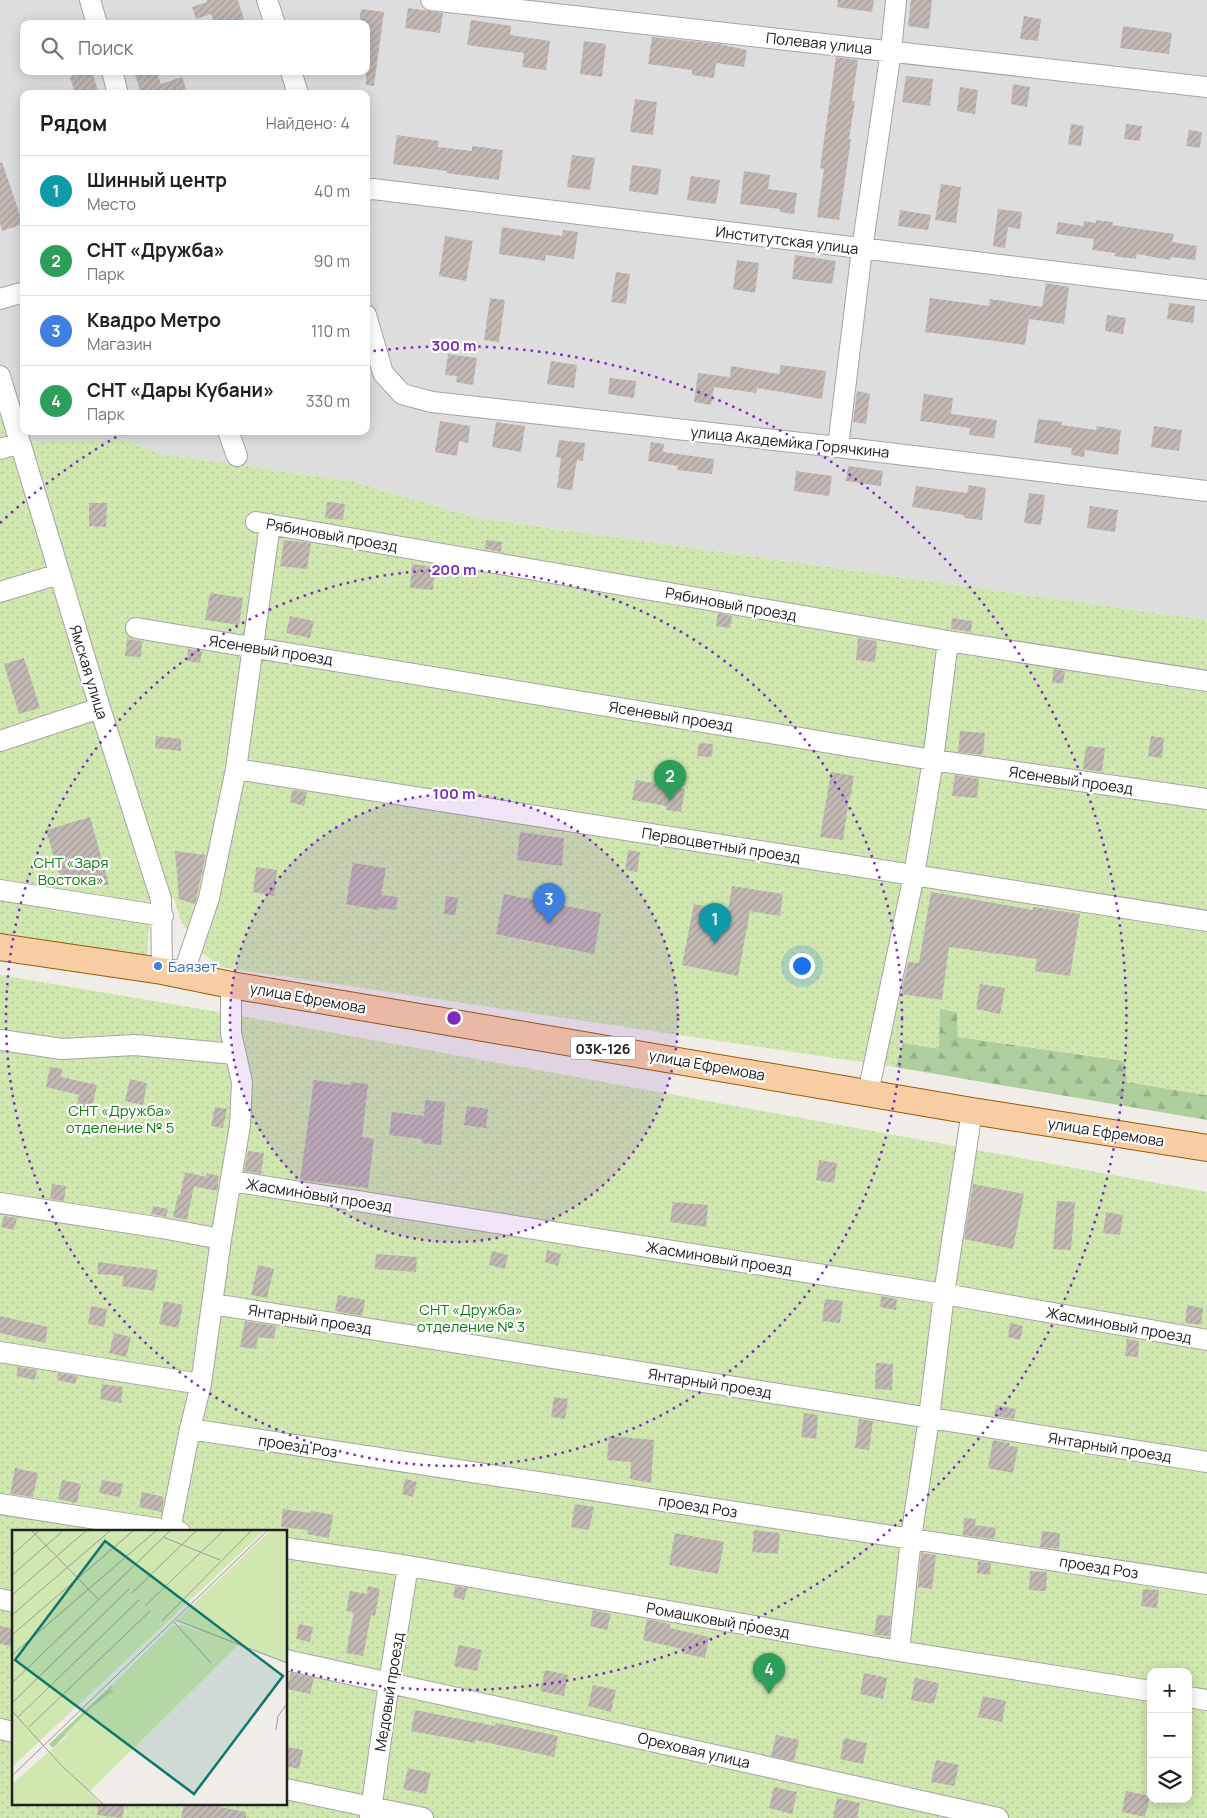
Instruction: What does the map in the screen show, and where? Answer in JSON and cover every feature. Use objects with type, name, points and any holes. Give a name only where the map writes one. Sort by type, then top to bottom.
[{"type":"main road","name":"улица Ефремова","points":[[0,947],[173,973],[868,1093],[1207,1148]]},
{"type":"street","points":[[90,0],[97,20]]},
{"type":"street","points":[[267,0],[274,20]]},
{"type":"street","name":"Полевая улица","points":[[431,0],[1207,87]]},
{"type":"street","points":[[838,446],[862,249],[891,51],[896,0]]},
{"type":"street","points":[[113,75],[117,90]]},
{"type":"street","points":[[292,75],[297,90]]},
{"type":"street","name":"Институтская улица","points":[[370,190],[1207,290]]},
{"type":"street","points":[[0,299],[20,293]]},
{"type":"street","name":"улица Академика Горячкина","points":[[370,329],[383,373],[402,394],[432,402],[838,446],[1207,491]]},
{"type":"street","name":"Ямская улица","points":[[0,376],[100,708],[161,899],[162,916],[173,973]]},
{"type":"street","points":[[229,435],[237,456]]},
{"type":"street","points":[[0,449],[20,443]]},
{"type":"street","name":"Рябиновый проезд","points":[[253,647],[263,523],[948,641],[1207,681]]},
{"type":"street","points":[[0,592],[59,574]]},
{"type":"street","name":"Ясеневый проезд","points":[[136,628],[934,760],[1207,800]]},
{"type":"street","points":[[868,1093],[914,875],[934,760],[948,641]]},
{"type":"street","points":[[173,973],[209,898],[236,769],[253,647]]},
{"type":"street","points":[[0,741],[100,708]]},
{"type":"street","name":"Первоцветный проезд","points":[[236,769],[1207,921]]},
{"type":"street","points":[[0,890],[162,916]]},
{"type":"street","points":[[175,1530],[190,1430],[201,1384],[221,1239],[240,1125],[242,1082],[231,1033],[231,984]]},
{"type":"street","points":[[0,1040],[62,1049],[135,1045],[235,1054]]},
{"type":"street","points":[[899,1651],[910,1538],[929,1418],[944,1294],[972,1110]]},
{"type":"street","name":"Жасминовый проезд","points":[[231,1181],[944,1294],[1207,1340]]},
{"type":"street","points":[[0,1203],[221,1239]]},
{"type":"street","name":"Янтарный проезд","points":[[213,1304],[1207,1462]]},
{"type":"street","points":[[0,1352],[201,1384]]},
{"type":"street","name":"проезд Роз","points":[[190,1430],[1207,1584]]},
{"type":"street","points":[[0,1504],[169,1530]]},
{"type":"street","name":"Ромашковый проезд","points":[[288,1548],[408,1566],[899,1651],[1147,1690]]},
{"type":"street","name":"Медовый проезд","points":[[371,1812],[389,1682],[408,1566]]},
{"type":"street","name":"Ореховая улица","points":[[288,1660],[998,1818]]},
{"type":"street","points":[[1192,1698],[1207,1700]]},
{"type":"street","points":[[288,1790],[371,1812],[424,1818]]},
{"type":"shaded area","points":[[0,0],[1207,0],[1207,620],[477,518],[351,481],[162,454],[123,440],[20,443],[0,376]]},
{"type":"green space","name":"СНТ «Заря Востока»","points":[[0,376],[20,443],[123,440],[162,454],[351,481],[477,518],[1207,620],[1207,1095],[1127,1082],[1125,1061],[958,1037],[957,1012],[940,1008],[939,1049],[903,1043],[895,1067],[220,967],[198,949],[180,919],[174,898],[164,899],[151,894],[147,957],[0,933]]},
{"type":"green space","name":"СНТ «Дружба» отделение № 3","points":[[0,975],[231,1014],[1207,1192],[1207,1818],[0,1818]]},
{"type":"green space","points":[[939,1008],[957,1012],[958,1037],[1125,1061],[1127,1082],[1207,1095],[1207,1120],[895,1067],[903,1043]]},
{"type":"building","points":[[207,0],[238,0],[244,19],[213,20],[211,14],[196,19],[192,7],[207,2]]},
{"type":"building","points":[[838,0],[874,0],[872,12],[837,7]]},
{"type":"building","points":[[911,0],[932,0],[929,29],[908,26]]},
{"type":"building","points":[[408,8],[443,13],[440,33],[405,28]]},
{"type":"building","points":[[361,9],[384,12],[374,86],[366,85],[366,75],[370,75],[370,20],[360,20]]},
{"type":"building","points":[[1024,16],[1041,19],[1038,41],[1020,39]]},
{"type":"building","points":[[471,20],[511,26],[510,35],[550,41],[546,70],[522,67],[524,53],[467,45]]},
{"type":"building","points":[[1123,26],[1172,33],[1169,54],[1120,48]]},
{"type":"building","points":[[652,37],[719,44],[747,50],[744,67],[716,63],[714,78],[692,75],[692,70],[648,64]]},
{"type":"building","points":[[584,41],[606,44],[602,77],[580,74]]},
{"type":"building","points":[[836,57],[858,60],[852,101],[855,101],[849,139],[851,139],[839,220],[817,217],[824,169],[820,168]]},
{"type":"building","points":[[93,75],[98,90],[74,90],[70,77]]},
{"type":"building","points":[[135,75],[158,75],[161,84],[182,77],[187,90],[140,90]]},
{"type":"building","points":[[906,76],[933,79],[930,106],[902,102]]},
{"type":"building","points":[[1013,84],[1030,87],[1027,107],[1011,104]]},
{"type":"building","points":[[960,87],[978,90],[975,114],[957,111]]},
{"type":"building","points":[[635,99],[657,102],[653,135],[630,132]]},
{"type":"building","points":[[1071,124],[1084,126],[1081,146],[1068,144]]},
{"type":"building","points":[[1126,124],[1142,126],[1140,141],[1124,139]]},
{"type":"building","points":[[1189,130],[1202,132],[1200,148],[1186,146]]},
{"type":"building","points":[[397,135],[439,141],[438,147],[472,151],[472,146],[503,150],[499,180],[393,164]]},
{"type":"building","points":[[572,155],[595,158],[590,190],[567,187]]},
{"type":"building","points":[[2,162],[20,215],[20,225],[2,231],[0,223],[0,163]]},
{"type":"building","points":[[632,165],[661,169],[658,195],[629,191]]},
{"type":"building","points":[[744,171],[770,175],[768,189],[797,193],[794,214],[780,212],[780,209],[740,204]]},
{"type":"building","points":[[691,176],[720,180],[716,204],[687,200]]},
{"type":"building","points":[[941,184],[961,187],[956,223],[935,220]]},
{"type":"building","points":[[998,209],[1022,212],[1020,229],[1008,227],[1005,248],[993,246]]},
{"type":"building","points":[[900,210],[931,215],[928,230],[898,226]]},
{"type":"building","points":[[1096,220],[1113,222],[1112,225],[1174,234],[1172,242],[1197,246],[1195,260],[1171,257],[1170,260],[1137,254],[1136,259],[1114,256],[1115,253],[1092,250],[1094,239],[1056,234],[1058,222],[1083,226],[1084,221],[1096,223]]},
{"type":"building","points":[[502,227],[562,236],[563,230],[578,232],[574,259],[546,255],[545,261],[499,254]]},
{"type":"building","points":[[445,236],[473,241],[466,281],[439,276]]},
{"type":"building","points":[[795,255],[836,261],[832,284],[792,279]]},
{"type":"building","points":[[737,260],[759,263],[755,293],[733,289]]},
{"type":"building","points":[[616,272],[630,274],[626,304],[611,302]]},
{"type":"building","points":[[1046,283],[1069,287],[1064,324],[1029,319],[1025,345],[925,332],[930,298],[989,306],[990,299],[1042,307]]},
{"type":"building","points":[[490,298],[505,300],[499,342],[484,340]]},
{"type":"building","points":[[1169,303],[1195,306],[1193,323],[1167,319]]},
{"type":"building","points":[[1107,315],[1126,318],[1123,334],[1105,331]]},
{"type":"building","points":[[448,354],[477,358],[473,385],[456,382],[457,376],[445,375]]},
{"type":"building","points":[[551,361],[577,365],[574,388],[547,384]]},
{"type":"building","points":[[781,365],[826,371],[822,399],[757,388],[756,393],[714,387],[711,405],[694,402],[698,373],[730,377],[731,366],[779,374]]},
{"type":"building","points":[[610,378],[636,381],[634,398],[608,394]]},
{"type":"building","points":[[857,391],[870,394],[866,424],[853,422]]},
{"type":"building","points":[[924,394],[953,398],[951,414],[997,420],[994,438],[969,435],[970,428],[920,421]]},
{"type":"building","points":[[1038,419],[1062,422],[1061,425],[1096,430],[1097,426],[1121,430],[1118,455],[1085,450],[1084,457],[1071,455],[1072,448],[1034,443]]},
{"type":"building","points":[[440,421],[470,426],[468,443],[459,441],[457,456],[435,452]]},
{"type":"building","points":[[496,422],[525,426],[521,452],[492,447]]},
{"type":"building","points":[[1154,426],[1182,430],[1179,451],[1151,447]]},
{"type":"building","points":[[559,440],[585,443],[583,461],[577,460],[572,490],[557,488],[561,458],[556,457]]},
{"type":"building","points":[[651,442],[664,444],[663,452],[714,459],[712,474],[677,470],[678,466],[648,461]]},
{"type":"building","points":[[848,466],[883,471],[881,486],[846,481]]},
{"type":"building","points":[[796,471],[832,476],[829,496],[794,491]]},
{"type":"building","points":[[969,485],[986,488],[982,520],[964,518],[964,515],[912,507],[916,486],[967,493]]},
{"type":"building","points":[[1029,493],[1045,495],[1041,525],[1024,523]]},
{"type":"building","points":[[327,502],[345,504],[343,520],[325,518]]},
{"type":"building","points":[[89,503],[107,503],[106,527],[89,526]]},
{"type":"building","points":[[1090,506],[1118,510],[1115,532],[1087,528]]},
{"type":"building","points":[[284,540],[311,543],[307,569],[280,566]]},
{"type":"building","points":[[486,540],[502,542],[501,552],[485,549]]},
{"type":"building","points":[[412,564],[435,567],[433,590],[410,588]]},
{"type":"building","points":[[210,593],[243,598],[239,625],[205,620]]},
{"type":"building","points":[[718,613],[732,616],[730,628],[716,626]]},
{"type":"building","points":[[290,616],[314,621],[310,638],[286,633]]},
{"type":"building","points":[[952,618],[972,621],[971,632],[951,629]]},
{"type":"building","points":[[858,638],[877,641],[875,662],[856,660]]},
{"type":"building","points":[[127,639],[142,641],[141,657],[125,656]]},
{"type":"building","points":[[188,649],[202,651],[200,663],[187,661]]},
{"type":"building","points":[[24,658],[40,708],[19,714],[4,664]]},
{"type":"building","points":[[1054,669],[1065,671],[1063,684],[1052,682]]},
{"type":"building","points":[[960,731],[985,733],[983,755],[958,752]]},
{"type":"building","points":[[156,736],[181,739],[181,751],[155,748]]},
{"type":"building","points":[[1151,736],[1164,738],[1162,758],[1148,756]]},
{"type":"building","points":[[699,743],[713,744],[712,757],[697,756]]},
{"type":"building","points":[[1086,746],[1105,748],[1102,772],[1083,769]]},
{"type":"building","points":[[831,772],[854,776],[843,840],[820,837]]},
{"type":"building","points":[[955,775],[979,779],[977,798],[952,796]]},
{"type":"building","points":[[636,780],[685,789],[681,812],[666,810],[666,806],[632,800]]},
{"type":"building","points":[[292,790],[307,792],[304,806],[290,802]]},
{"type":"building","points":[[90,817],[109,885],[62,884],[46,830]]},
{"type":"building","points":[[520,832],[564,838],[562,866],[517,860]]},
{"type":"building","points":[[628,850],[640,852],[637,872],[625,870]]},
{"type":"building","points":[[175,851],[206,855],[195,904],[179,899]]},
{"type":"building","points":[[353,863],[386,868],[381,895],[398,897],[396,910],[379,908],[378,910],[346,904]]},
{"type":"building","points":[[256,867],[277,870],[274,896],[253,892]]},
{"type":"building","points":[[732,886],[783,894],[780,916],[750,911],[738,976],[682,965],[694,904],[728,911]]},
{"type":"building","points":[[931,892],[1033,910],[1033,907],[1080,914],[1070,976],[1035,971],[1037,959],[949,947],[942,1000],[901,994],[908,962],[919,963]]},
{"type":"building","points":[[504,894],[601,913],[594,954],[496,934]]},
{"type":"building","points":[[446,896],[458,898],[455,915],[444,914]]},
{"type":"building","points":[[980,984],[1005,988],[1000,1014],[976,1009]]},
{"type":"building","points":[[50,1067],[62,1069],[61,1077],[97,1085],[91,1112],[76,1109],[79,1095],[46,1087]]},
{"type":"building","points":[[130,1079],[147,1083],[143,1105],[125,1101]]},
{"type":"building","points":[[314,1080],[351,1085],[351,1082],[368,1084],[362,1137],[374,1139],[368,1188],[300,1180]]},
{"type":"building","points":[[425,1100],[445,1102],[441,1145],[421,1143],[422,1139],[389,1135],[392,1112],[424,1116]]},
{"type":"building","points":[[467,1106],[488,1109],[486,1128],[464,1125]]},
{"type":"building","points":[[215,1107],[227,1109],[223,1128],[211,1126]]},
{"type":"building","points":[[248,1151],[264,1153],[261,1174],[244,1171]]},
{"type":"building","points":[[819,1160],[837,1163],[834,1183],[816,1180]]},
{"type":"building","points":[[185,1172],[206,1177],[207,1173],[219,1176],[217,1191],[194,1186],[187,1220],[173,1217]]},
{"type":"building","points":[[52,1184],[66,1186],[64,1201],[50,1199]]},
{"type":"building","points":[[973,1184],[1024,1194],[1013,1249],[964,1239]]},
{"type":"building","points":[[1057,1201],[1075,1202],[1071,1250],[1053,1249]]},
{"type":"building","points":[[673,1202],[708,1205],[706,1227],[670,1222]]},
{"type":"building","points":[[153,1206],[168,1209],[166,1217],[151,1214]]},
{"type":"building","points":[[1106,1212],[1123,1215],[1120,1235],[1103,1233]]},
{"type":"building","points":[[4,1216],[17,1218],[14,1230],[1,1227]]},
{"type":"building","points":[[547,1250],[561,1254],[558,1266],[545,1262]]},
{"type":"building","points":[[492,1251],[508,1255],[505,1269],[489,1265]]},
{"type":"building","points":[[376,1254],[417,1257],[416,1272],[375,1269]]},
{"type":"building","points":[[98,1262],[158,1270],[154,1291],[122,1286],[124,1276],[98,1274]]},
{"type":"building","points":[[258,1265],[274,1269],[267,1298],[251,1295]]},
{"type":"building","points":[[338,1295],[365,1300],[362,1316],[335,1311]]},
{"type":"building","points":[[881,1296],[897,1299],[896,1310],[880,1307]]},
{"type":"building","points":[[825,1299],[843,1301],[840,1323],[822,1321]]},
{"type":"building","points":[[164,1301],[183,1305],[178,1328],[159,1324]]},
{"type":"building","points":[[1187,1305],[1203,1308],[1201,1325],[1185,1323]]},
{"type":"building","points":[[91,1306],[107,1309],[104,1327],[88,1324]]},
{"type":"building","points":[[0,1316],[48,1327],[45,1343],[0,1333]]},
{"type":"building","points":[[245,1321],[276,1326],[274,1339],[258,1337],[256,1349],[240,1347]]},
{"type":"building","points":[[1010,1323],[1023,1326],[1020,1340],[1008,1337]]},
{"type":"building","points":[[114,1333],[131,1337],[126,1357],[109,1353]]},
{"type":"building","points":[[1127,1339],[1139,1341],[1138,1357],[1125,1356]]},
{"type":"building","points":[[876,1363],[893,1364],[892,1390],[875,1389]]},
{"type":"building","points":[[18,1367],[37,1370],[35,1380],[16,1376]]},
{"type":"building","points":[[58,1373],[77,1376],[75,1384],[57,1380]]},
{"type":"building","points":[[102,1384],[123,1387],[121,1403],[100,1399]]},
{"type":"building","points":[[554,1397],[568,1399],[565,1419],[551,1417]]},
{"type":"building","points":[[996,1405],[1016,1409],[1014,1419],[994,1416]]},
{"type":"building","points":[[804,1413],[818,1415],[816,1439],[801,1437]]},
{"type":"building","points":[[859,1419],[873,1421],[869,1450],[855,1448]]},
{"type":"building","points":[[609,1436],[654,1440],[651,1483],[630,1479],[631,1462],[607,1460]]},
{"type":"building","points":[[993,1440],[1010,1443],[1009,1446],[1018,1447],[1013,1473],[988,1468]]},
{"type":"building","points":[[15,1468],[38,1473],[33,1497],[10,1494]]},
{"type":"building","points":[[405,1479],[417,1482],[413,1497],[402,1494]]},
{"type":"building","points":[[62,1480],[81,1484],[77,1503],[58,1499]]},
{"type":"building","points":[[102,1480],[123,1484],[120,1497],[99,1493]]},
{"type":"building","points":[[142,1492],[164,1497],[162,1512],[139,1507]]},
{"type":"building","points":[[575,1504],[594,1507],[589,1530],[571,1527]]},
{"type":"building","points":[[283,1509],[333,1515],[329,1538],[307,1534],[308,1530],[281,1527]]},
{"type":"building","points":[[964,1518],[976,1519],[975,1525],[996,1528],[994,1539],[963,1535]]},
{"type":"building","points":[[754,1530],[780,1533],[778,1554],[752,1552]]},
{"type":"building","points":[[1042,1531],[1060,1533],[1059,1549],[1040,1547]]},
{"type":"building","points":[[675,1533],[724,1542],[718,1574],[669,1565]]},
{"type":"building","points":[[921,1553],[936,1555],[932,1589],[918,1587]]},
{"type":"building","points":[[978,1561],[991,1563],[990,1575],[977,1573]]},
{"type":"building","points":[[1030,1571],[1047,1572],[1046,1591],[1029,1590]]},
{"type":"building","points":[[368,1586],[380,1589],[375,1616],[371,1615],[363,1656],[346,1653],[354,1612],[346,1611],[350,1591],[367,1594]]},
{"type":"building","points":[[455,1586],[467,1588],[464,1600],[453,1597]]},
{"type":"building","points":[[1143,1589],[1159,1590],[1157,1608],[1141,1606]]},
{"type":"building","points":[[593,1610],[611,1614],[607,1630],[590,1626]]},
{"type":"building","points":[[877,1615],[891,1616],[889,1636],[874,1635]]},
{"type":"building","points":[[647,1619],[670,1624],[670,1628],[709,1637],[705,1658],[682,1653],[682,1649],[643,1640]]},
{"type":"building","points":[[299,1624],[313,1627],[310,1642],[296,1639]]},
{"type":"building","points":[[0,1626],[12,1629],[11,1646],[0,1644]]},
{"type":"building","points":[[459,1645],[482,1650],[477,1671],[454,1666]]},
{"type":"building","points":[[545,1670],[568,1675],[564,1696],[540,1691]]},
{"type":"building","points":[[291,1673],[314,1678],[310,1694],[288,1689]]},
{"type":"building","points":[[864,1673],[887,1678],[883,1699],[860,1694]]},
{"type":"building","points":[[915,1678],[939,1683],[934,1704],[911,1700]]},
{"type":"building","points":[[593,1685],[616,1690],[611,1712],[588,1706]]},
{"type":"building","points":[[983,1696],[1006,1701],[1002,1722],[978,1717]]},
{"type":"building","points":[[415,1710],[495,1726],[496,1723],[558,1736],[554,1757],[475,1740],[475,1743],[411,1731]]},
{"type":"building","points":[[776,1735],[799,1740],[794,1761],[771,1756]]},
{"type":"building","points":[[844,1738],[867,1743],[863,1764],[840,1759]]},
{"type":"building","points":[[288,1747],[303,1750],[299,1769],[288,1766]]},
{"type":"building","points":[[936,1760],[959,1765],[954,1786],[931,1782]]},
{"type":"building","points":[[408,1768],[431,1773],[426,1794],[403,1789]]},
{"type":"building","points":[[774,1787],[797,1792],[792,1814],[769,1808]]},
{"type":"building","points":[[1126,1791],[1147,1795],[1148,1803],[1145,1817],[1122,1812]]},
{"type":"building","points":[[837,1798],[860,1803],[857,1818],[833,1818]]},
{"type":"building","points":[[99,1806],[125,1806],[122,1818],[97,1815]]},
{"type":"building","points":[[184,1806],[214,1806],[246,1812],[246,1818],[181,1818]]},
{"type":"place","name":"СНТ «Дружба»","points":[[670,801]]},
{"type":"place","name":"Квадро Метро","points":[[549,924]]},
{"type":"place","name":"Шинный центр","points":[[715,944]]},
{"type":"place","name":"Баязет","points":[[158,966]]},
{"type":"place","name":"СНТ «Дары Кубани»","points":[[769,1694]]},
{"type":"park label","name":"СНТ «Дружба» отделение № 5","points":[[120,1118]]}]
